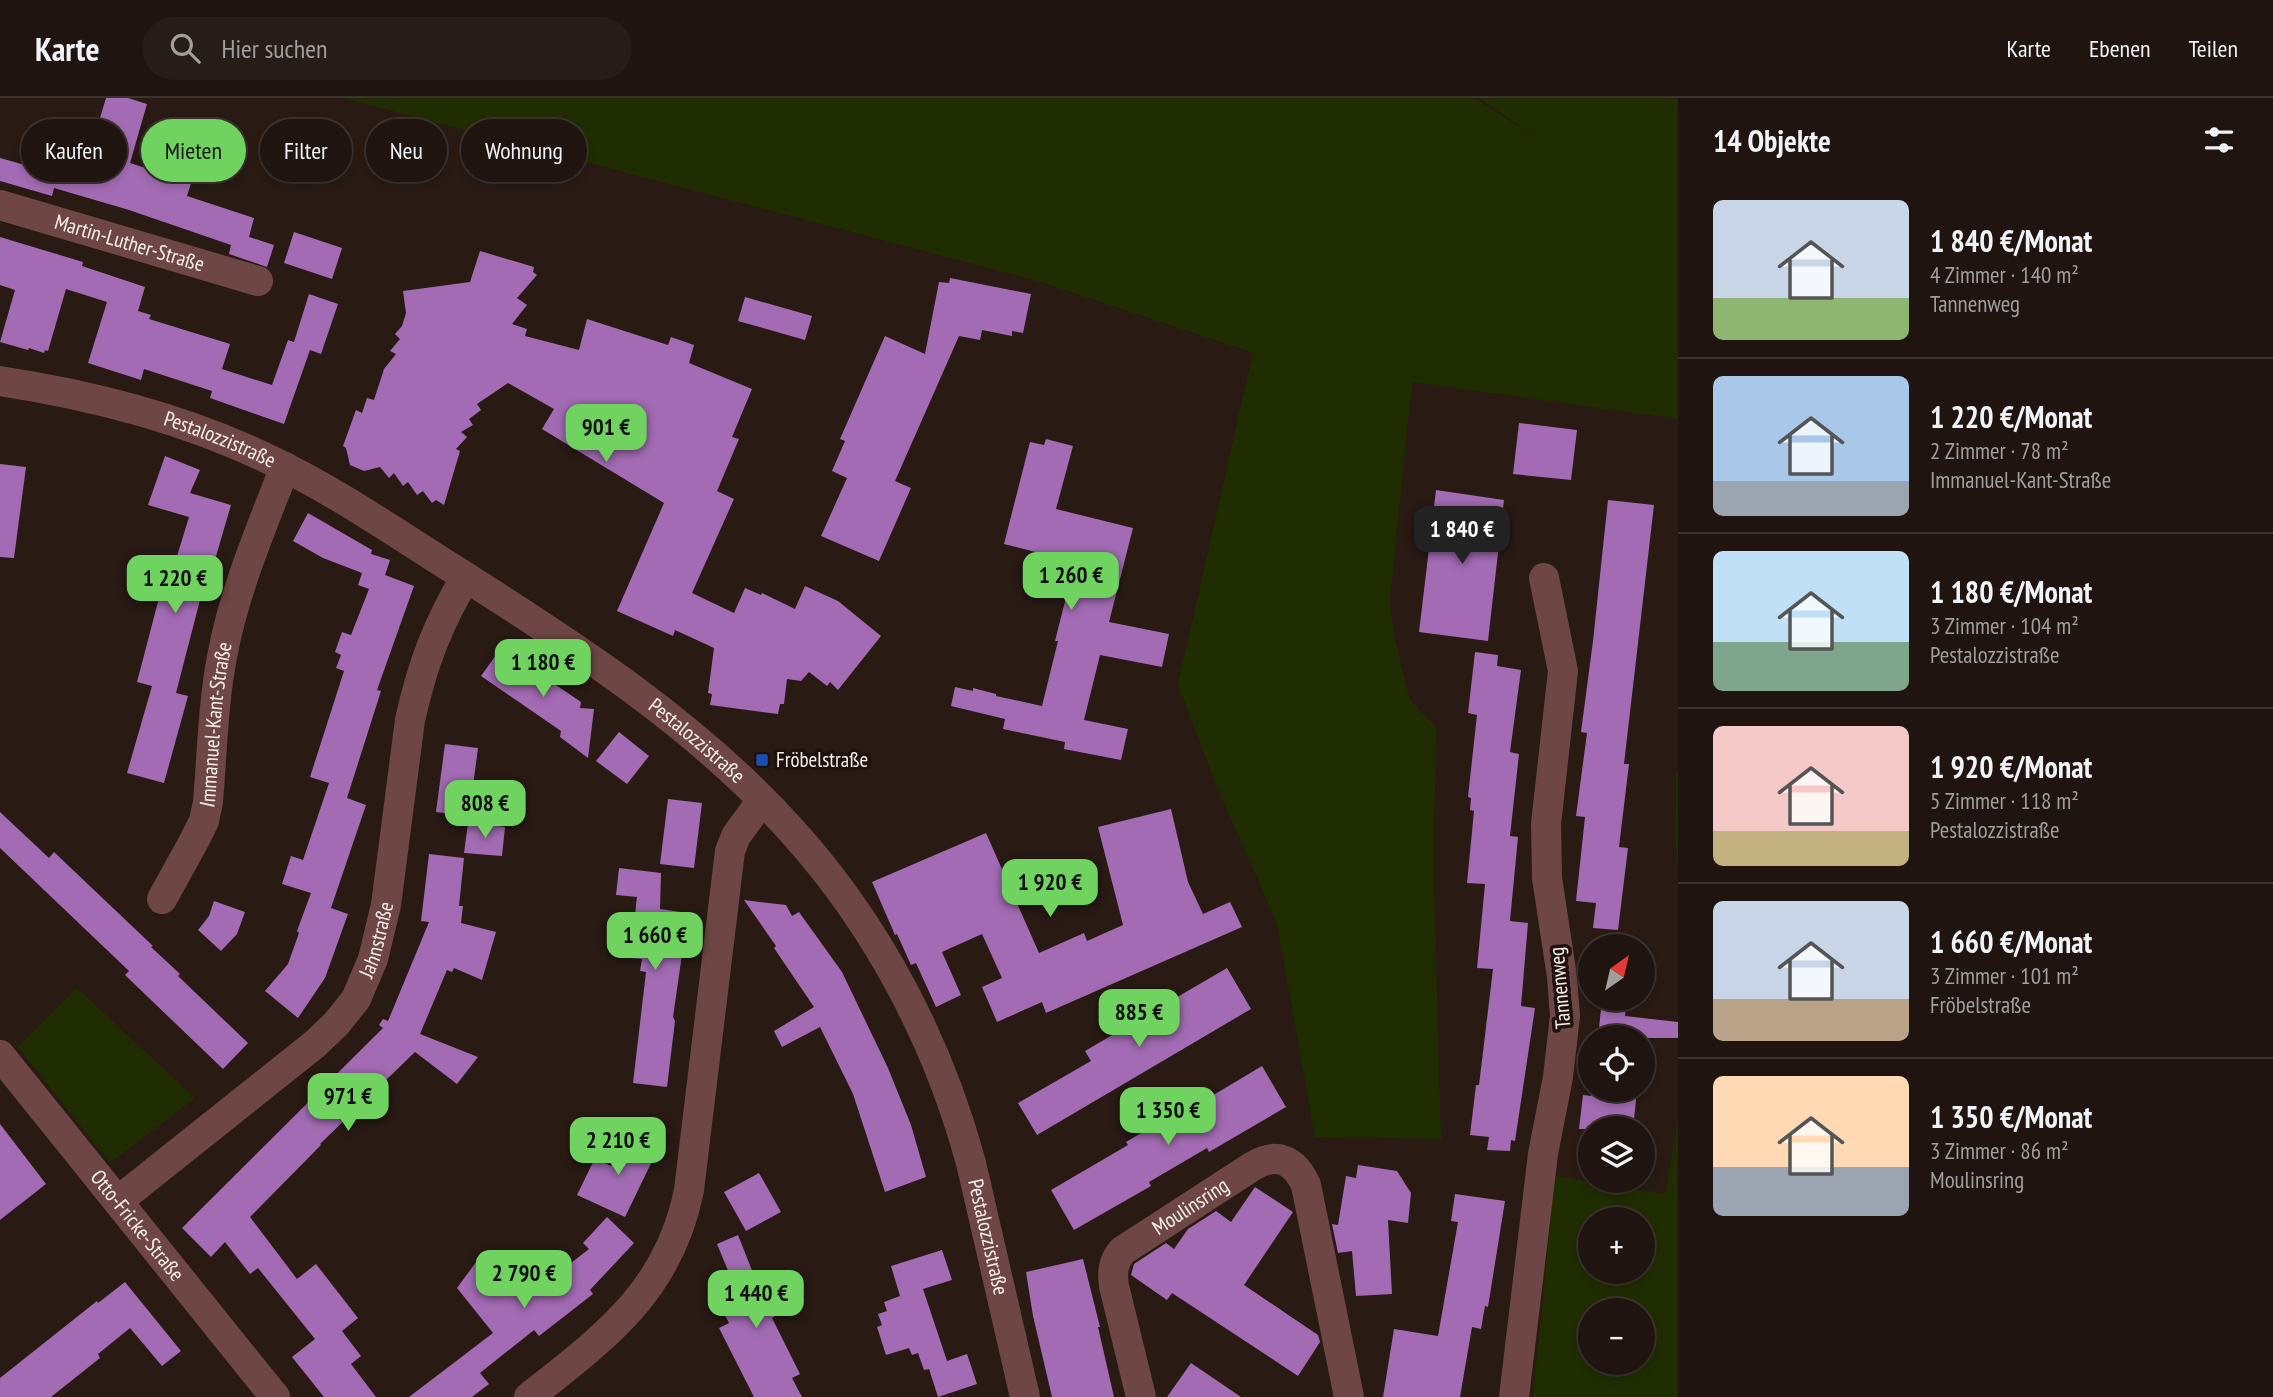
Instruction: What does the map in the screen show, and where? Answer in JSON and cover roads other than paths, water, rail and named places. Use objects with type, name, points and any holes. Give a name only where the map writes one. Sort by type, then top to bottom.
[{"type":"street","name":"Martin-Luther-Straße","points":[[0,205],[258,281]]},
{"type":"street","name":"Pestalozzistraße","points":[[0,381],[67,391],[126,405],[194,427],[285,467],[348,503],[550,631],[647,700],[706,748],[762,800],[811,852],[846,897],[896,978],[936,1060],[961,1126],[971,1163],[1025,1397]]},
{"type":"street","name":"Immanuel-Kant-Straße","points":[[162,898],[204,821],[218,682],[228,626],[247,564],[285,467]]},
{"type":"street","name":"Jahnstraße","points":[[118,1201],[316,1044],[356,999],[373,959],[382,924],[410,720],[420,677],[444,613],[466,577]]},
{"type":"street","name":"Tannenweg","points":[[1514,1397],[1543,1154],[1559,1077],[1565,1016],[1547,878],[1546,824],[1563,671],[1544,578]]},
{"type":"street","points":[[529,1397],[596,1342],[640,1300],[660,1270],[678,1233],[689,1190],[730,851],[736,836],[762,800]]},
{"type":"street","name":"Otto-Fricke-Straße","points":[[0,1055],[275,1397]]},
{"type":"street","name":"Moulinsring","points":[[1141,1397],[1114,1286],[1115,1259],[1122,1251],[1253,1166],[1275,1158],[1297,1169],[1306,1185],[1349,1397]]},
{"type":"place","name":"Fröbelstraße","points":[[762,760]]}]
